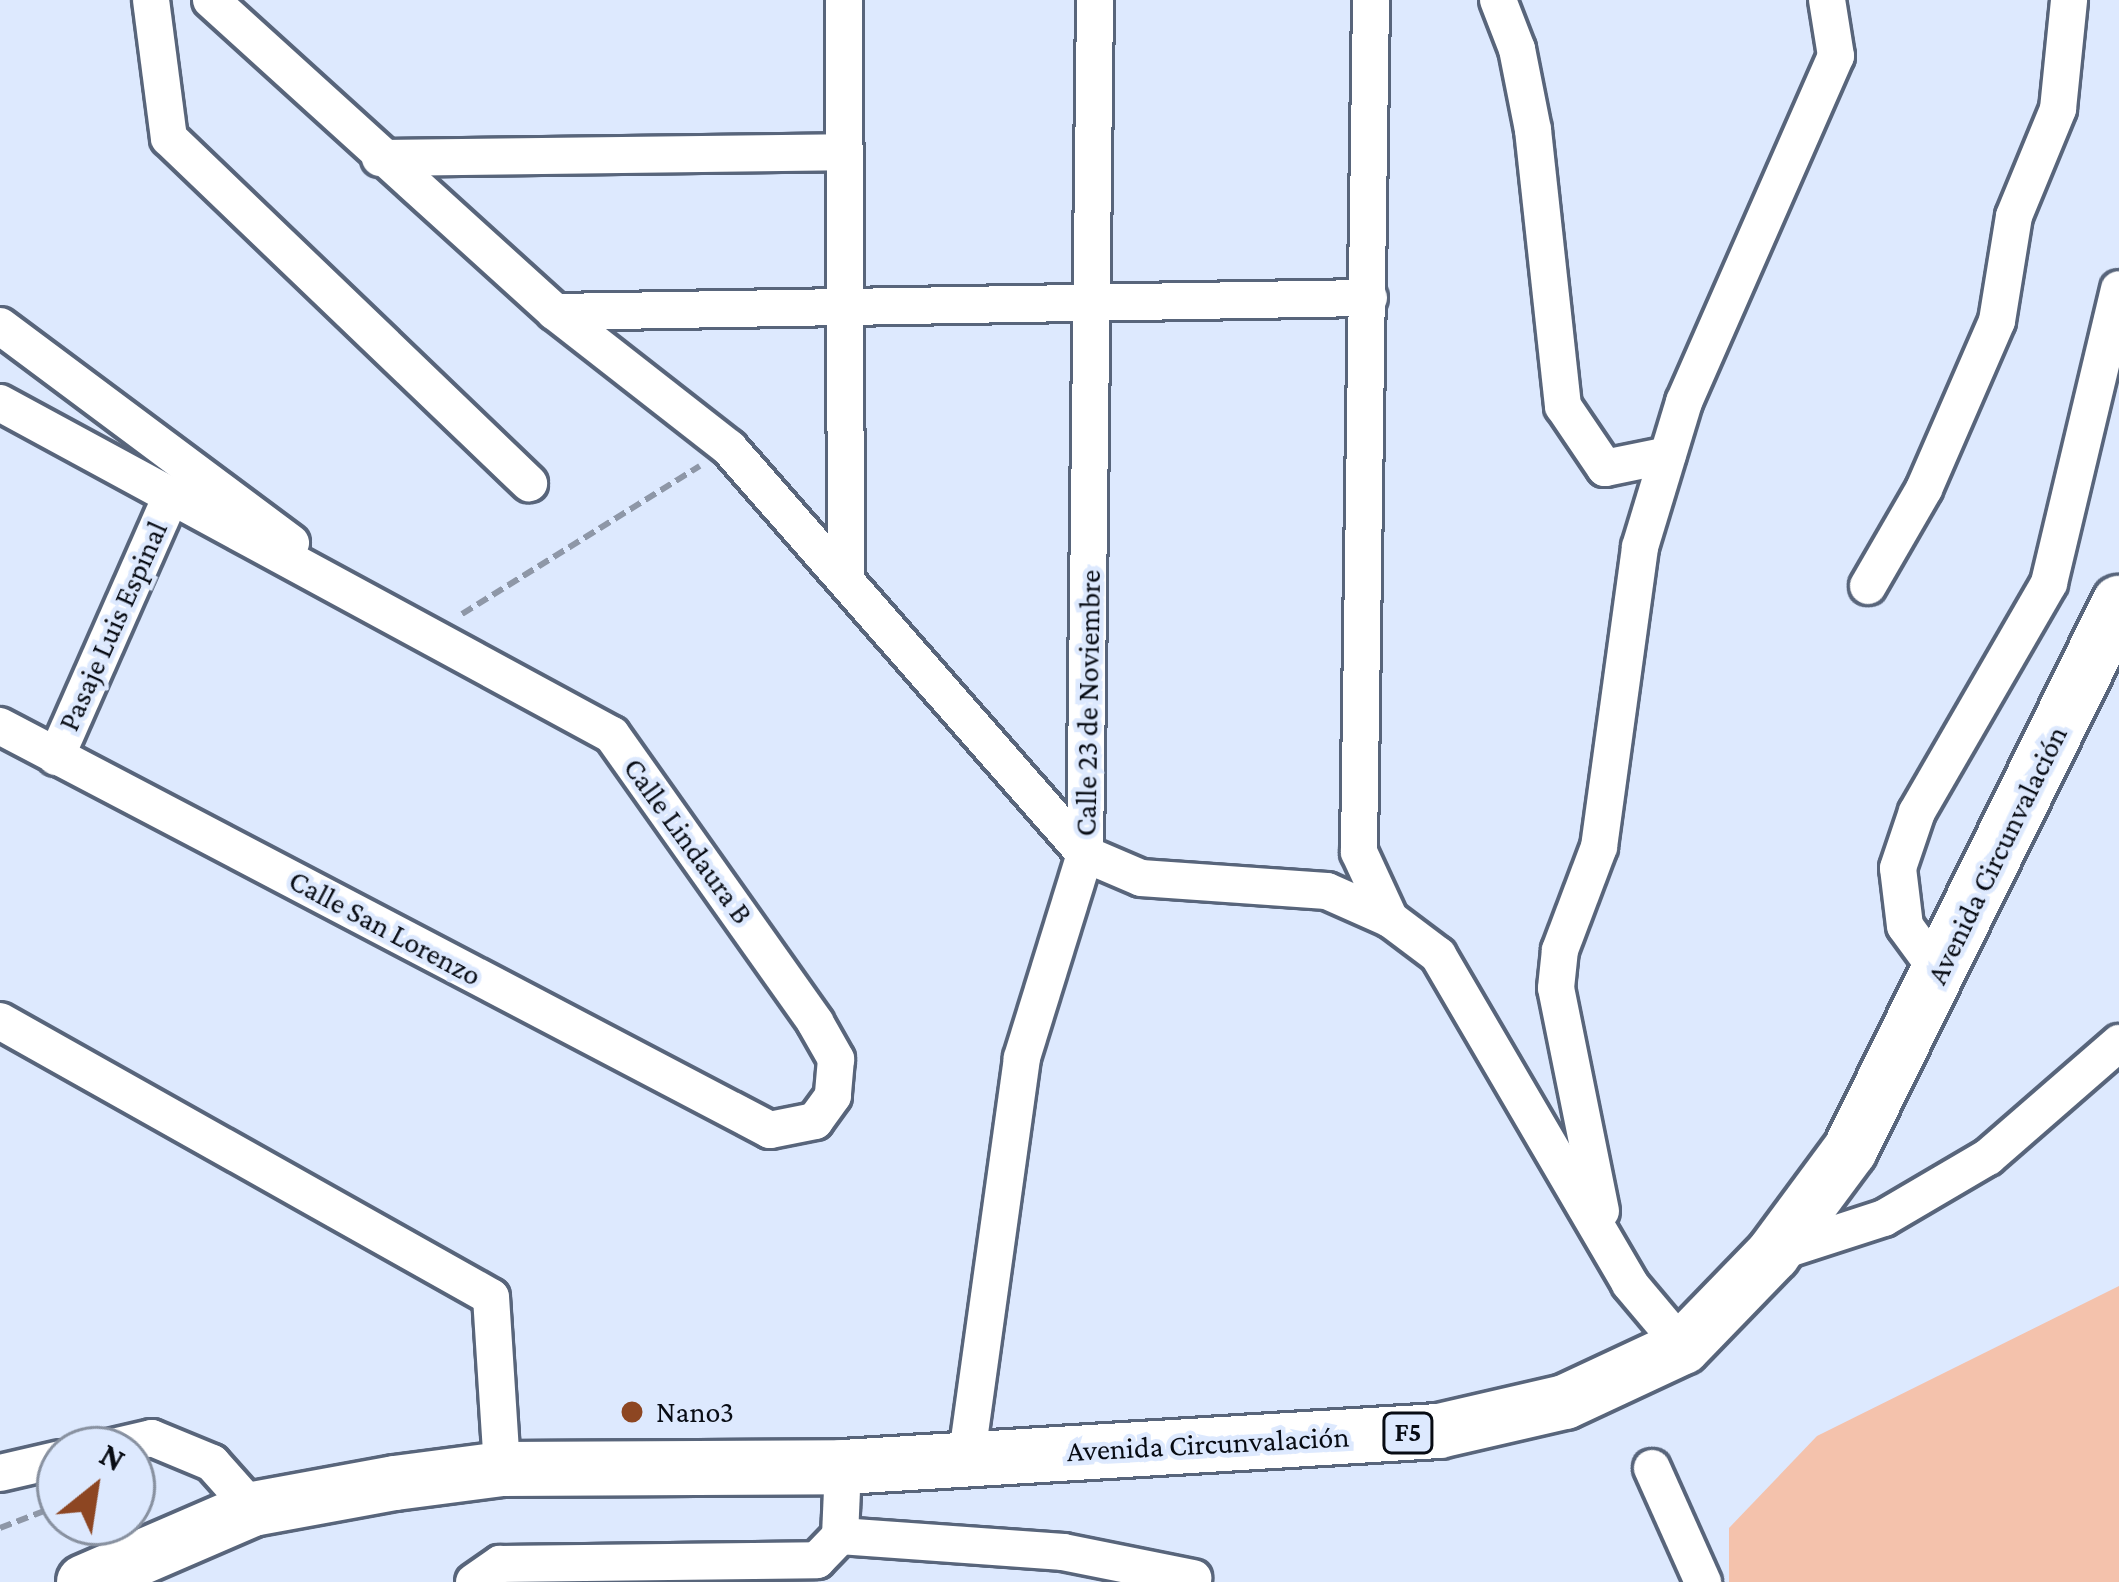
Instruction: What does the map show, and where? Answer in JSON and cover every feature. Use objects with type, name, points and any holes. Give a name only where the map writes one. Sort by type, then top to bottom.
[{"type":"highway","name":"Avenida Circunvalación","points":[[84,1582],[253,1509],[502,1469],[843,1467],[1439,1431],[1564,1402],[1683,1347],[1773,1254],[1850,1150],[2119,603]]},
{"type":"street","points":[[151,0],[169,138],[529,483]]},
{"type":"street","points":[[211,0],[555,312],[728,448],[846,574],[1085,854],[1022,1058],[967,1456]]},
{"type":"street","points":[[844,0],[846,574]]},
{"type":"street","name":"Calle 23 de Noviembre","points":[[1095,0],[1085,854],[1141,878],[1327,891],[1390,919],[1438,956],[1474,1006],[1607,1244],[1683,1347]]},
{"type":"street","points":[[1371,0],[1359,853],[1390,919]]},
{"type":"street","points":[[1498,0],[1517,49],[1533,130],[1563,406],[1605,469],[1668,455]]},
{"type":"street","points":[[1607,1244],[1556,988],[1560,950],[1599,847],[1640,547],[1668,455],[1762,211],[1836,56],[1826,0]]},
{"type":"street","points":[[1868,586],[1924,489],[1997,321],[2014,216],[2058,109],[2068,0]]},
{"type":"street","points":[[380,158],[844,152]]},
{"type":"street","points":[[1940,974],[1905,926],[1898,868],[1917,812],[2049,583],[2119,289]]},
{"type":"street","points":[[555,312],[1094,298],[1369,298]]},
{"type":"street","name":"Calle Lindaura B","points":[[0,326],[393,621]]},
{"type":"street","name":"Calle Lindaura B","points":[[0,403],[393,621],[612,735],[671,812],[836,1059],[833,1096],[815,1121],[770,1130]]},
{"type":"street","name":"Pasaje Luis Espinal","points":[[56,757],[171,496]]},
{"type":"street","name":"Calle San Lorenzo","points":[[0,726],[770,1130]]},
{"type":"street","points":[[0,1021],[491,1298],[502,1469]]},
{"type":"street","points":[[1773,1254],[1884,1218],[1988,1156],[2119,1043]]},
{"type":"street","points":[[156,1440],[212,1463],[253,1509]]},
{"type":"street","points":[[0,1473],[36,1465]]},
{"type":"street","points":[[841,1556],[843,1467]]},
{"type":"street","points":[[1652,1468],[1702,1582]]},
{"type":"street","points":[[474,1582],[500,1564],[1063,1552],[1193,1578]]},
{"type":"path","points":[[426,637],[728,448]]},
{"type":"path","points":[[0,1528],[36,1514]]},
{"type":"shaded area","points":[[2119,1286],[2119,1582],[1729,1582],[1729,1528],[1817,1436]]},
{"type":"place","name":"Nano3","points":[[632,1412]]}]
